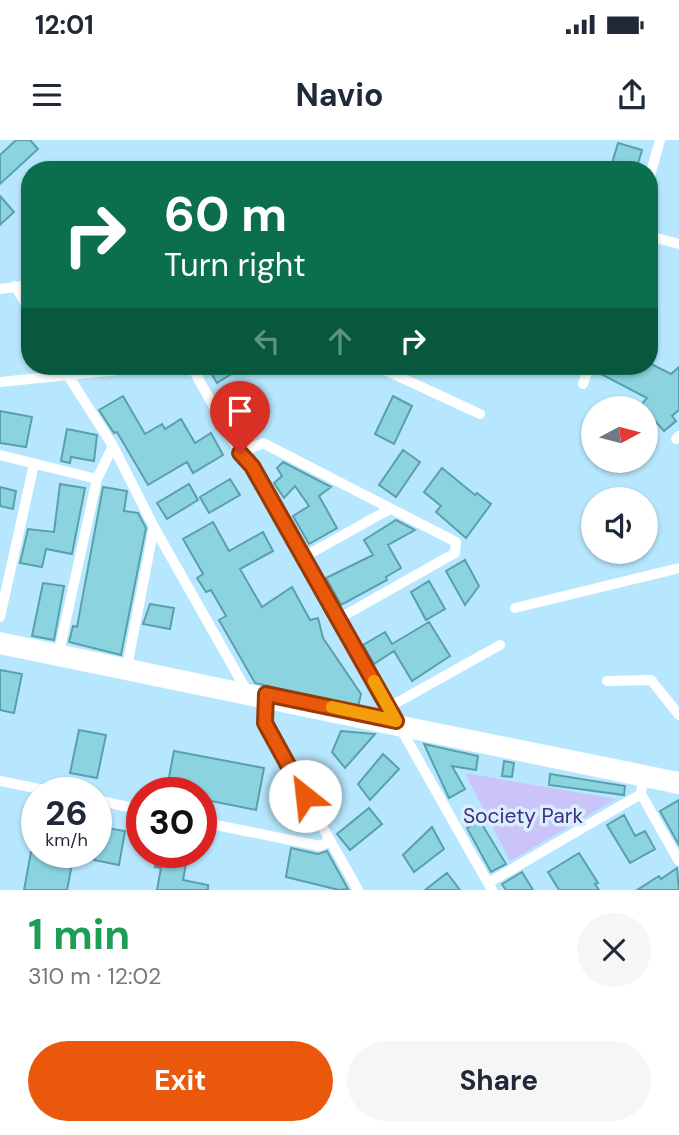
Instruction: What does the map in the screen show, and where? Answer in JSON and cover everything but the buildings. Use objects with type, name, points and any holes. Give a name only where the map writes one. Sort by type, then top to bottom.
[{"type":"street","points":[[654,161],[660,140]]},
{"type":"street","points":[[658,238],[679,244]]},
{"type":"street","points":[[15,286],[21,296]]},
{"type":"street","points":[[0,289],[21,286]]},
{"type":"street","points":[[0,382],[38,375]]},
{"type":"street","points":[[68,375],[113,446],[244,694]]},
{"type":"street","points":[[196,375],[240,453],[252,466],[490,886],[642,787],[660,779],[679,778]]},
{"type":"street","points":[[396,375],[480,414]]},
{"type":"street","points":[[583,384],[586,375]]},
{"type":"street","points":[[240,453],[263,443],[452,539],[457,550],[338,619]]},
{"type":"street","points":[[59,655],[97,479],[113,446]]},
{"type":"street","points":[[0,455],[97,479]]},
{"type":"street","points":[[0,617],[34,464]]},
{"type":"street","points":[[302,558],[390,509]]},
{"type":"street","points":[[127,669],[154,527]]},
{"type":"street","points":[[516,608],[679,568]]},
{"type":"street","points":[[0,638],[59,655],[660,779],[679,788]]},
{"type":"street","points":[[389,706],[500,645]]},
{"type":"street","points":[[0,648],[59,655]]},
{"type":"street","points":[[607,681],[651,680],[679,715]]},
{"type":"street","points":[[265,698],[267,728],[358,890]]},
{"type":"street","points":[[399,726],[642,787],[679,862]]},
{"type":"street","points":[[0,781],[21,785]]},
{"type":"street","points":[[217,824],[320,846],[331,841]]},
{"type":"green space","name":"Society Park","points":[[465,773],[616,799],[510,861]]},
{"type":"slow traffic","points":[[332,707],[396,721],[374,681]]},
{"type":"route","points":[[240,453],[252,466],[396,721],[266,694],[265,723],[305,796]]}]
